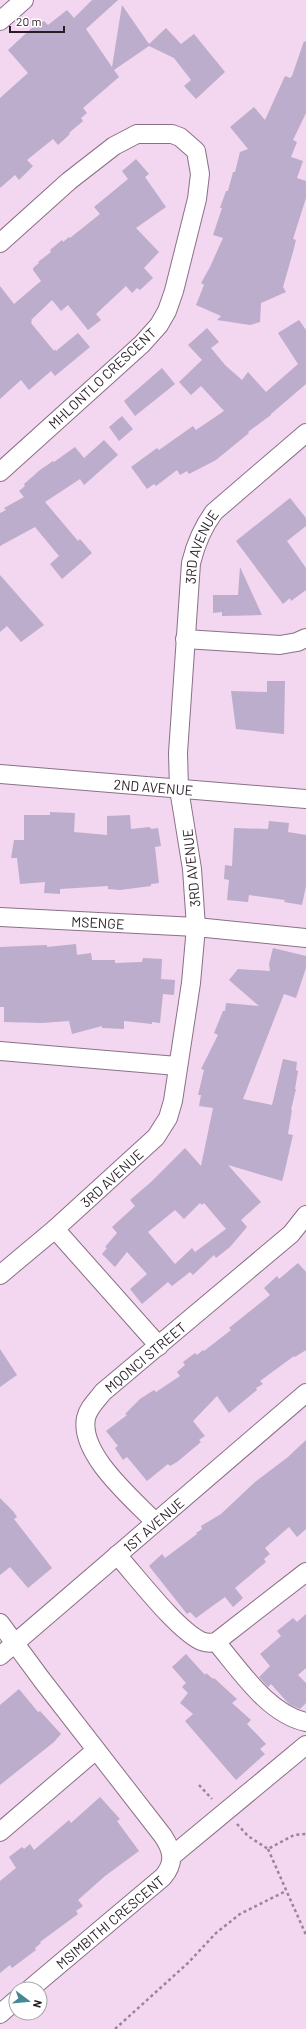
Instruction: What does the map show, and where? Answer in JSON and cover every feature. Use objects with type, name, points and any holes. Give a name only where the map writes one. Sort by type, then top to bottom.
[{"type":"street","points":[[0,21],[24,0]]},
{"type":"street","name":"MHLONTLO CRESCENT","points":[[0,243],[69,180],[114,146],[137,134],[172,134],[180,138],[196,151],[200,174],[198,199],[174,291],[167,311],[159,325],[142,344],[0,472]]},
{"type":"street","name":"3RD AVENUE","points":[[0,1275],[55,1229],[156,1137],[168,1118],[173,1101],[191,983],[196,927],[192,869],[179,789],[178,753],[191,563],[203,528],[214,512],[306,433]]},
{"type":"street","points":[[185,639],[280,645],[298,642],[306,638]]},
{"type":"street","name":"2ND AVENUE","points":[[0,774],[306,799]]},
{"type":"street","name":"MSENGE","points":[[0,918],[196,927]]},
{"type":"street","points":[[196,927],[306,938]]},
{"type":"street","points":[[0,1052],[178,1066]]},
{"type":"street","name":"MQONCI STREET","points":[[155,1522],[107,1471],[94,1452],[88,1439],[86,1417],[91,1407],[103,1392],[291,1234],[306,1215]]},
{"type":"street","points":[[55,1229],[159,1346]]},
{"type":"street","name":"1ST AVENUE","points":[[0,1656],[306,1393]]},
{"type":"street","points":[[117,1554],[186,1632],[201,1641],[208,1643],[216,1642],[306,1572]]},
{"type":"street","points":[[0,1623],[163,1836],[170,1847],[172,1856],[306,1744]]},
{"type":"street","points":[[216,1642],[267,1702],[291,1717],[306,1722]]},
{"type":"street","points":[[0,1832],[96,1750]]},
{"type":"street","name":"MSIMBITHI CRESCENT","points":[[40,1981],[164,1877],[172,1863],[172,1856]]},
{"type":"street","points":[[0,2014],[8,2007]]},
{"type":"path","points":[[199,1785],[248,1836],[268,1849],[306,1935]]},
{"type":"path","points":[[268,1849],[294,1835],[306,1834]]},
{"type":"path","points":[[115,2029],[188,1963],[216,1933],[240,1914],[286,1891]]},
{"type":"building","points":[[92,0],[118,0],[86,29],[112,67],[122,5],[149,44],[166,28],[181,44],[194,34],[225,72],[196,99],[184,86],[191,80],[174,58],[149,46],[114,70],[119,77],[83,108],[87,113],[81,118],[83,121],[69,133],[70,134],[58,145],[53,139],[27,160],[33,166],[19,180],[15,175],[0,188],[0,98],[28,73],[8,50],[36,24],[37,26],[44,21],[48,25],[67,10],[74,18]]},
{"type":"building","points":[[304,41],[306,42],[306,113],[293,140],[297,142],[291,157],[303,161],[297,178],[306,181],[306,198],[293,239],[296,240],[283,287],[286,292],[261,303],[260,322],[250,325],[217,320],[221,316],[196,305],[204,285],[201,283],[223,238],[213,235],[222,208],[220,208],[226,191],[228,191],[233,172],[235,172],[240,152],[248,149],[230,127],[254,107],[265,120],[285,76],[290,78],[292,76]]},
{"type":"building","points":[[136,159],[149,174],[145,177],[166,207],[136,228],[159,252],[144,268],[153,278],[140,290],[137,288],[132,293],[126,286],[96,314],[101,320],[88,330],[68,305],[61,311],[52,300],[31,320],[31,323],[54,351],[78,333],[90,347],[55,376],[51,371],[29,390],[21,380],[0,399],[0,286],[14,304],[41,281],[33,268],[62,240],[63,242],[69,237],[70,238],[100,214],[94,207],[128,179],[122,171]]},
{"type":"building","points":[[299,320],[306,330],[306,384],[216,460],[189,474],[187,471],[180,475],[177,470],[156,486],[154,484],[147,489],[131,467],[157,448],[159,450],[193,426],[196,430],[224,411],[201,386],[191,395],[179,382],[202,360],[188,345],[207,328],[219,342],[211,348],[225,365],[242,380],[248,372],[266,392],[298,364],[278,333]]},
{"type":"building","points":[[162,368],[175,384],[135,416],[124,401]]},
{"type":"building","points":[[122,416],[133,429],[119,441],[109,427]]},
{"type":"building","points":[[104,440],[118,455],[84,485],[80,479],[45,502],[78,541],[80,539],[92,553],[62,579],[50,564],[59,556],[35,527],[0,546],[0,513],[6,510],[4,508],[24,497],[19,491],[25,486],[24,484],[40,470],[75,447],[84,458]]},
{"type":"building","points":[[290,498],[306,518],[306,526],[287,541],[306,568],[306,590],[291,601],[290,598],[283,604],[236,541]]},
{"type":"building","points":[[240,567],[262,615],[222,616],[222,612],[213,613],[213,595],[238,595]]},
{"type":"building","points":[[0,575],[44,625],[21,642],[7,626],[0,632]]},
{"type":"building","points":[[267,681],[285,681],[284,734],[236,729],[231,691],[267,692]]},
{"type":"building","points":[[50,812],[75,813],[74,832],[107,835],[107,816],[130,815],[131,829],[150,827],[151,829],[158,828],[161,846],[155,847],[159,883],[151,884],[151,886],[120,890],[108,889],[108,886],[60,889],[60,894],[44,893],[45,882],[20,884],[17,858],[11,858],[14,840],[24,840],[24,815],[50,815]]},
{"type":"building","points":[[269,821],[289,823],[288,832],[306,835],[306,886],[302,905],[284,902],[285,900],[249,895],[248,902],[227,900],[229,880],[224,879],[225,865],[232,866],[234,828],[268,829]]},
{"type":"building","points":[[76,944],[77,955],[91,953],[92,960],[115,960],[115,963],[142,962],[143,958],[162,959],[161,979],[175,980],[174,995],[163,994],[160,1023],[152,1022],[152,1024],[124,1021],[124,1029],[102,1028],[102,1026],[72,1034],[69,1021],[42,1023],[4,1022],[4,1007],[0,1007],[0,947],[47,945],[47,947]]},
{"type":"building","points":[[273,948],[306,956],[306,968],[296,998],[284,994],[243,1099],[272,1105],[283,1059],[297,1062],[296,1070],[298,1071],[296,1089],[291,1110],[288,1134],[293,1135],[282,1181],[228,1165],[261,1202],[241,1220],[247,1227],[230,1247],[216,1258],[214,1255],[193,1275],[190,1272],[172,1286],[168,1282],[142,1304],[130,1289],[147,1274],[127,1252],[115,1267],[102,1254],[107,1248],[105,1247],[117,1233],[112,1227],[135,1206],[130,1200],[151,1182],[185,1148],[201,1166],[213,1108],[199,1106],[201,1095],[198,1095],[204,1070],[201,1069],[218,1035],[214,1033],[223,1011],[225,1011],[226,1003],[259,1006],[229,980],[238,969],[270,971],[269,964]],"holes":[[[200,1203],[202,1205],[204,1203],[226,1229],[195,1252],[192,1248],[175,1264],[148,1232],[175,1210],[184,1219]]]},
{"type":"building","points":[[298,1263],[306,1272],[306,1350],[295,1357],[294,1356],[260,1381],[263,1384],[256,1388],[257,1390],[229,1413],[217,1396],[193,1421],[205,1436],[199,1440],[201,1442],[177,1462],[170,1466],[168,1464],[147,1481],[127,1457],[123,1460],[115,1448],[118,1446],[106,1431],[127,1415],[125,1414],[140,1399],[154,1390],[156,1392],[180,1376],[177,1372],[185,1365],[183,1362],[195,1353],[197,1355],[203,1350],[204,1351],[231,1330],[229,1328],[270,1295],[264,1288],[277,1276],[279,1279]]},
{"type":"building","points":[[0,1349],[17,1375],[0,1387]]},
{"type":"building","points":[[306,1440],[306,1529],[297,1537],[289,1527],[265,1548],[270,1554],[264,1559],[266,1562],[235,1588],[243,1598],[233,1607],[225,1597],[196,1618],[190,1612],[187,1614],[149,1566],[162,1554],[165,1558],[197,1534],[196,1533],[202,1529],[201,1526],[221,1514],[255,1482],[288,1457]]},
{"type":"building","points":[[0,1498],[13,1511],[17,1517],[14,1519],[52,1568],[28,1588],[10,1567],[0,1575]]},
{"type":"building","points":[[306,1614],[306,1668],[298,1675],[306,1683],[306,1703],[300,1709],[289,1704],[271,1684],[268,1687],[259,1677],[270,1666],[260,1654],[281,1636],[277,1631],[293,1618],[297,1622]]},
{"type":"building","points":[[186,1654],[205,1675],[206,1673],[213,1679],[214,1678],[237,1699],[232,1703],[251,1720],[247,1724],[266,1744],[260,1749],[265,1754],[236,1780],[185,1721],[193,1714],[180,1703],[188,1693],[182,1687],[186,1683],[172,1667]]},
{"type":"building","points":[[19,1689],[38,1712],[40,1711],[61,1734],[54,1742],[0,1785],[0,1705]]},
{"type":"building","points":[[100,1797],[120,1819],[117,1821],[139,1851],[105,1876],[78,1900],[83,1906],[76,1911],[78,1914],[40,1942],[41,1943],[35,1948],[36,1950],[12,1968],[10,1965],[0,1973],[0,1881],[16,1868],[9,1857],[22,1847],[24,1849],[30,1844],[34,1850],[69,1820],[71,1823]]}]
